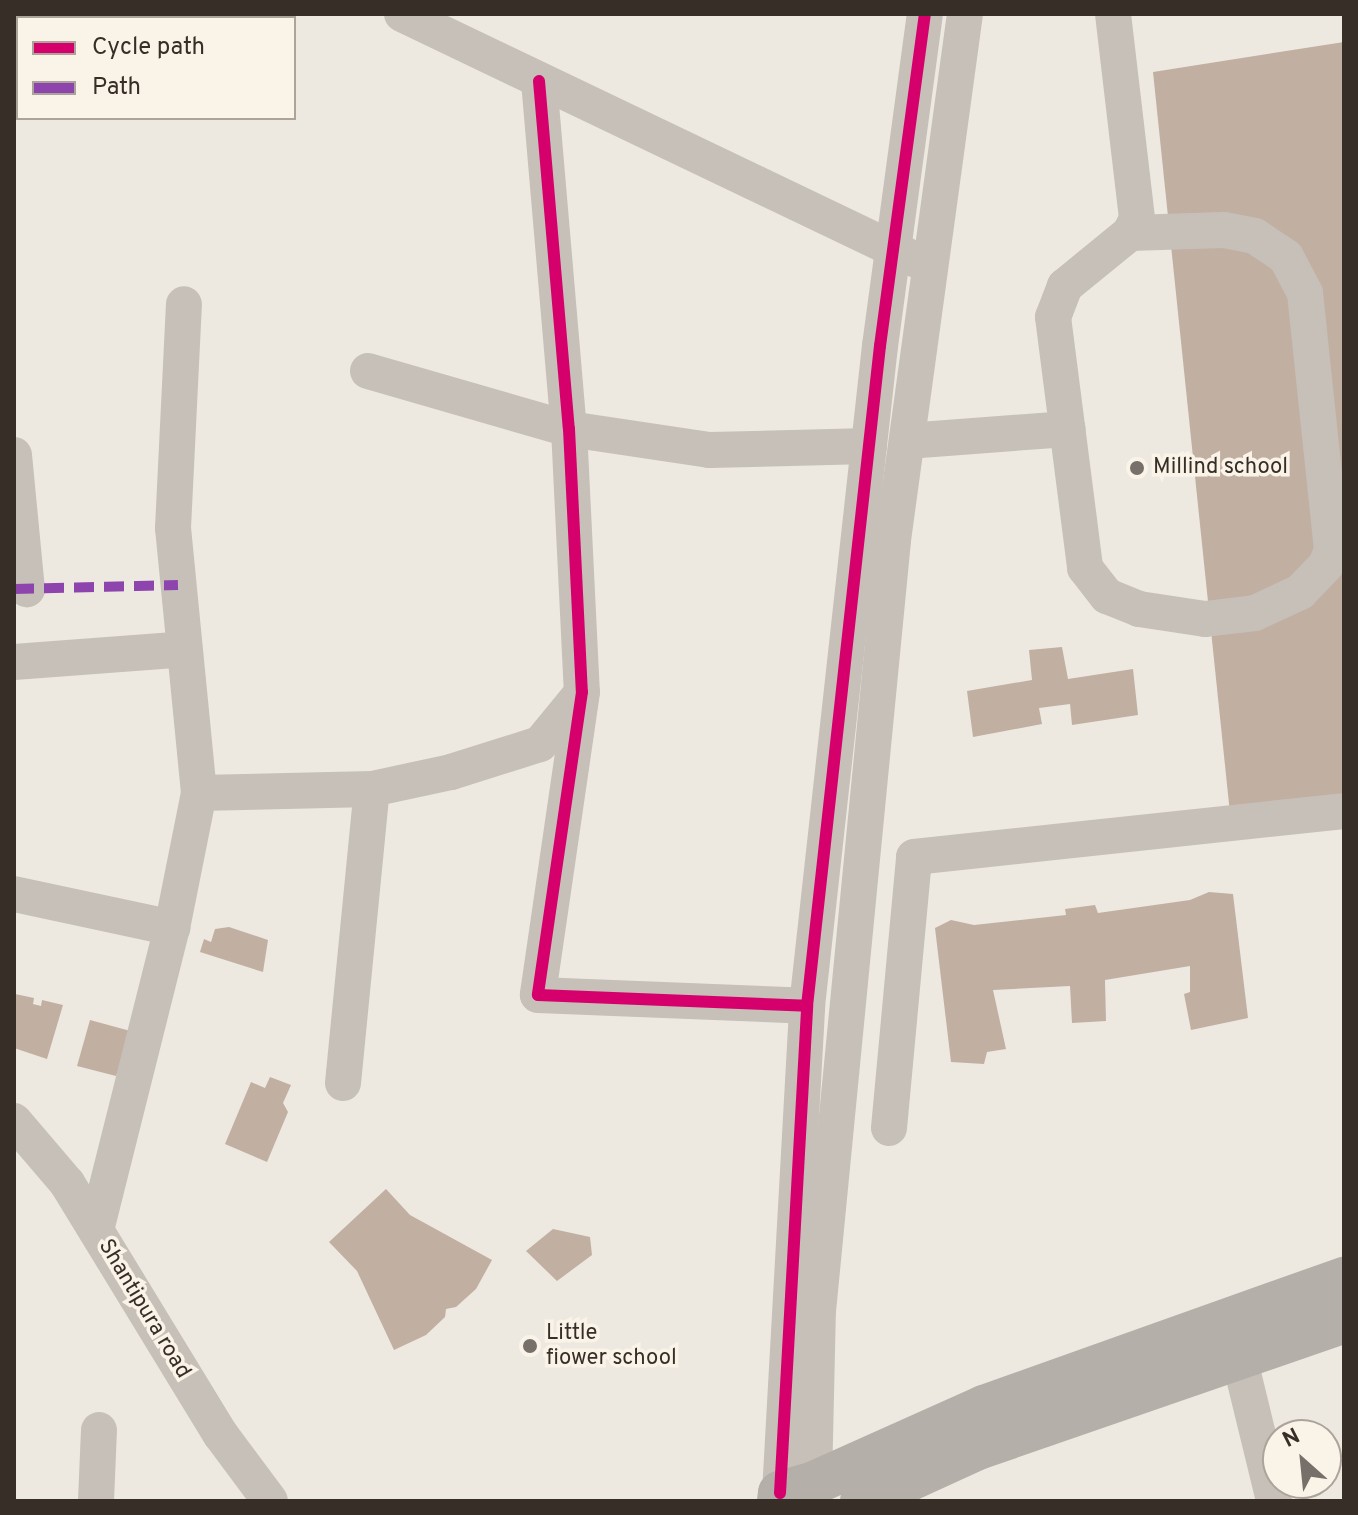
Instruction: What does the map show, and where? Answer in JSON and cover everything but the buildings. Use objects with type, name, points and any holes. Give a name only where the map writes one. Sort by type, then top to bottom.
[{"type":"main road","points":[[797,1495],[984,1407],[1344,1279]]},
{"type":"main road","points":[[862,1501],[978,1448],[1344,1321]]},
{"type":"street","points":[[402,14],[930,266]]},
{"type":"street","points":[[797,1495],[807,1006],[869,446],[925,14]]},
{"type":"street","points":[[797,1495],[907,441],[965,14]]},
{"type":"street","points":[[1113,14],[1139,201],[1130,233]]},
{"type":"street","points":[[539,81],[569,429],[582,692],[538,995],[807,1006]]},
{"type":"street","points":[[1224,230],[1255,236],[1295,269],[1305,293],[1332,550],[1326,565],[1280,603],[1232,619],[1162,613],[1107,596],[1085,568],[1054,332],[1056,301],[1078,271],[1130,233],[1224,230]]},
{"type":"street","points":[[96,1230],[172,928],[199,793],[173,528],[184,304]]},
{"type":"street","points":[[368,371],[569,429],[709,450],[869,446]]},
{"type":"street","points":[[907,441],[1068,429]]},
{"type":"street","points":[[14,455],[27,589]]},
{"type":"street","points":[[14,662],[185,649]]},
{"type":"street","points":[[199,793],[372,789],[540,744],[582,692]]},
{"type":"street","points":[[343,1083],[372,789]]},
{"type":"street","points":[[889,1128],[914,857],[1344,811]]},
{"type":"street","points":[[14,894],[172,928]]},
{"type":"street","name":"Shantipura road","points":[[14,1121],[67,1183],[221,1435],[270,1501]]},
{"type":"street","points":[[1239,1357],[1274,1501]]},
{"type":"street","points":[[96,1501],[99,1430]]},
{"type":"marked path","points":[[14,589],[178,585]]},
{"type":"cycle path","points":[[780,1493],[807,1006],[880,346],[925,14]]},
{"type":"cycle path","points":[[539,81],[569,429],[582,692],[538,995],[807,1006]]},
{"type":"place","name":"Millind school","points":[[1137,468]]},
{"type":"place","name":"Little fiower school","points":[[530,1346]]}]
